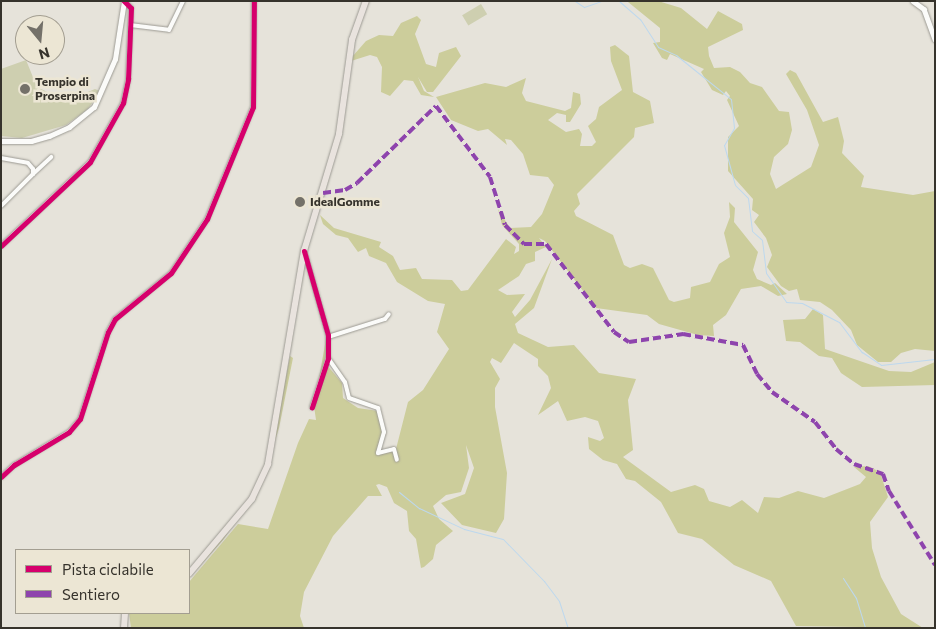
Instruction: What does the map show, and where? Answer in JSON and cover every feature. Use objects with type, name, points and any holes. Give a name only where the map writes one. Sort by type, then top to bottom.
[{"type":"main road","points":[[1,141],[31,141],[49,136],[69,127],[94,107],[116,59],[124,1]]},
{"type":"main road","points":[[190,573],[252,499],[268,464],[304,251],[339,134],[352,40],[366,1]]},
{"type":"main road","points":[[124,628],[125,614]]},
{"type":"street","points":[[1,246],[90,162],[123,103],[128,79],[131,8],[124,1]]},
{"type":"street","points":[[130,25],[169,30],[183,1]]},
{"type":"street","points":[[1,477],[14,465],[69,432],[80,418],[112,326],[127,307],[171,274],[207,219],[253,107],[254,1]]},
{"type":"street","points":[[914,1],[924,9],[935,39]]},
{"type":"street","points":[[1,158],[28,163],[33,174]]},
{"type":"street","points":[[1,206],[52,158]]},
{"type":"street","points":[[304,251],[328,337],[328,358],[312,407]]},
{"type":"street","points":[[328,337],[385,319],[389,314]]},
{"type":"street","points":[[328,358],[345,382],[349,398],[378,408],[384,432],[378,452],[394,449],[397,460]]},
{"type":"green space","points":[[658,1],[681,8],[707,29],[718,11],[742,24],[743,30],[708,47],[709,56],[714,68],[730,67],[740,72],[750,83],[762,87],[779,111],[789,112],[792,130],[788,144],[774,157],[770,174],[776,189],[811,167],[819,145],[807,110],[786,74],[790,70],[796,73],[823,122],[838,117],[844,141],[842,153],[864,176],[861,187],[913,195],[935,191],[935,351],[915,349],[901,353],[891,362],[878,362],[857,345],[851,330],[832,310],[820,302],[800,300],[797,289],[789,291],[781,286],[767,267],[772,255],[766,238],[754,222],[759,215],[752,210],[753,199],[728,171],[728,137],[739,126],[727,100],[730,96],[726,91],[723,95],[712,90],[701,72],[704,69],[670,54],[667,60],[662,58],[653,43],[660,42],[660,28],[628,2]]},
{"type":"green space","points":[[481,4],[487,14],[468,26],[462,15]]},
{"type":"green space","points":[[417,16],[421,20],[415,34],[426,64],[436,67],[439,53],[456,47],[461,56],[433,92],[427,92],[418,77],[424,91],[434,97],[421,95],[413,81],[404,80],[390,96],[381,92],[382,67],[377,57],[370,55],[351,61],[352,57],[366,41],[379,35],[393,36],[401,23]]},
{"type":"green space","points":[[615,45],[629,56],[633,92],[650,101],[654,123],[635,128],[634,137],[577,194],[580,204],[574,211],[576,216],[613,235],[624,265],[630,268],[642,264],[653,268],[669,300],[674,302],[690,298],[691,287],[710,282],[719,264],[730,257],[724,233],[730,217],[729,202],[735,208],[734,222],[758,252],[753,270],[757,279],[771,285],[775,283],[787,294],[778,296],[761,286],[741,289],[726,315],[713,325],[714,336],[698,335],[659,324],[647,315],[596,308],[545,241],[539,238],[546,247],[535,252],[535,261],[526,264],[519,276],[498,290],[507,295],[525,294],[512,312],[515,317],[530,300],[552,259],[534,308],[515,324],[518,333],[548,347],[574,345],[599,373],[636,379],[628,400],[633,450],[623,457],[671,492],[695,485],[704,489],[709,501],[730,507],[742,500],[758,513],[764,497],[779,498],[798,491],[824,498],[860,484],[866,477],[854,467],[868,466],[880,472],[888,497],[870,522],[872,548],[881,577],[901,614],[923,628],[796,626],[771,581],[734,565],[702,539],[678,533],[661,502],[635,481],[626,479],[617,464],[603,460],[589,449],[588,437],[600,441],[604,438],[598,421],[585,417],[567,421],[558,401],[538,415],[551,388],[548,376],[538,366],[538,359],[514,343],[501,363],[492,358],[490,362],[500,379],[495,388],[495,407],[507,473],[504,519],[496,533],[462,525],[441,503],[465,494],[474,468],[466,445],[469,468],[461,492],[446,495],[433,506],[439,519],[453,531],[436,545],[433,559],[424,567],[421,568],[416,539],[409,531],[407,511],[394,503],[387,487],[379,484],[376,485],[382,496],[368,496],[333,536],[304,592],[300,616],[304,628],[131,628],[129,614],[190,614],[190,581],[238,524],[268,529],[298,443],[309,419],[316,420],[314,406],[326,339],[326,364],[342,383],[343,398],[358,408],[378,411],[383,434],[378,451],[382,454],[396,449],[408,402],[423,390],[449,349],[437,332],[445,304],[428,301],[397,282],[386,263],[369,256],[366,248],[358,252],[348,238],[336,235],[323,224],[320,215],[334,228],[381,242],[379,247],[393,256],[400,270],[416,268],[422,279],[452,280],[461,291],[468,290],[506,239],[516,247],[514,254],[519,251],[519,244],[502,225],[498,209],[510,228],[531,227],[542,214],[554,185],[548,177],[530,175],[523,154],[511,140],[505,139],[507,145],[488,129],[478,131],[451,120],[436,97],[485,83],[506,87],[526,78],[522,93],[526,101],[565,111],[571,108],[573,92],[580,94],[581,104],[570,122],[566,122],[566,115],[557,113],[548,120],[566,132],[579,129],[582,134],[580,146],[592,146],[596,142],[588,126],[596,119],[599,107],[622,90],[611,61],[610,47]]},
{"type":"green space","points":[[15,64],[28,65],[37,87],[66,101],[95,89],[100,91],[88,109],[66,125],[22,138],[1,136],[1,69]]},
{"type":"green space","points":[[813,309],[823,315],[825,349],[889,371],[911,372],[935,362],[935,385],[862,387],[841,373],[832,358],[819,356],[800,342],[786,341],[783,320],[805,319]]},
{"type":"green space","points":[[290,356],[293,358],[279,428],[270,456]]},
{"type":"green space","points":[[269,459],[261,485],[223,540],[190,577],[190,577],[257,489]]},
{"type":"waterway","points":[[575,1],[584,7],[601,1]]},
{"type":"waterway","points":[[619,1],[640,19],[658,47],[676,55],[731,99],[734,128],[724,145],[735,185],[748,198],[752,231],[762,240],[766,273],[786,302],[802,303],[839,322],[862,352],[881,365],[935,359]]},
{"type":"waterway","points":[[399,492],[419,508],[464,529],[503,539],[544,581],[559,601],[568,628]]},
{"type":"waterway","points":[[843,578],[856,598],[865,628]]},
{"type":"marked path","points":[[323,193],[345,190],[357,183],[436,106],[490,177],[505,225],[524,244],[546,244],[614,332],[629,342],[683,334],[743,345],[757,374],[772,392],[815,422],[836,449],[854,464],[883,474],[889,491],[935,565]]},
{"type":"cycle path","points":[[1,246],[90,162],[123,103],[128,79],[131,8],[124,1]]},
{"type":"cycle path","points":[[1,477],[14,465],[69,432],[80,419],[108,332],[115,319],[171,273],[207,219],[253,107],[254,1]]},
{"type":"cycle path","points":[[304,251],[328,335],[328,358],[312,407]]},
{"type":"place","name":"Tempio di Proserpina","points":[[25,89]]},
{"type":"place","name":"IdealGomme","points":[[300,202]]}]
